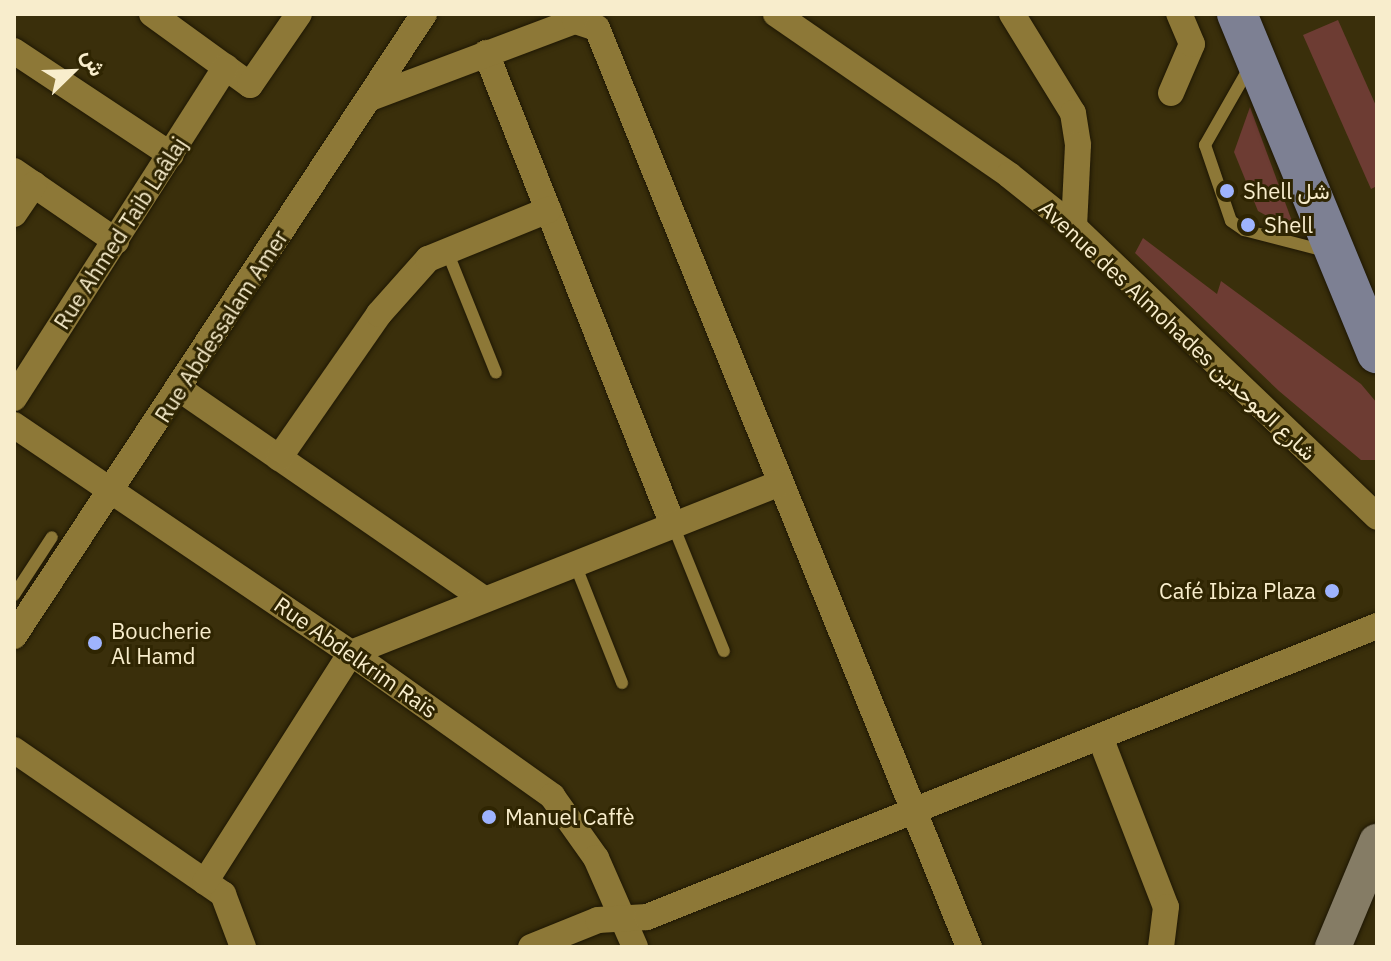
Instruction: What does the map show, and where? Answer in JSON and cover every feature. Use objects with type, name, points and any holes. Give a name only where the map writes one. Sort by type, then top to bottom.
[{"type":"main road","points":[[1237,14],[1257,55],[1377,353]]},
{"type":"main road","points":[[1267,14],[1377,281]]},
{"type":"street","name":"Rue Abdessalam Amer","points":[[14,636],[181,390],[424,14]]},
{"type":"street","name":"Avenue des Almohades شارع الموحدين","points":[[776,14],[1009,175],[1074,227],[1377,517]]},
{"type":"street","points":[[1012,14],[1073,113],[1078,145],[1074,227]]},
{"type":"street","points":[[1171,93],[1192,44],[1179,14]]},
{"type":"street","points":[[168,19],[250,85],[288,18]]},
{"type":"street","points":[[370,98],[575,21],[597,28],[969,947]]},
{"type":"street","points":[[14,51],[171,155]]},
{"type":"street","points":[[486,53],[673,525]]},
{"type":"street","name":"Rue Ahmed Taib Laâlaj","points":[[14,398],[226,67]]},
{"type":"street","points":[[14,214],[24,178],[116,241]]},
{"type":"street","points":[[279,458],[408,277],[446,248],[548,210]]},
{"type":"street","points":[[181,390],[484,599]]},
{"type":"street","name":"Rue Abdelkrim Raïs","points":[[14,425],[351,653],[552,796],[596,858],[635,947]]},
{"type":"street","points":[[205,882],[351,653],[781,483]]},
{"type":"street","points":[[531,947],[598,920],[647,917],[1377,626]]},
{"type":"street","points":[[1100,737],[1166,907],[1168,927],[1161,947]]},
{"type":"street","points":[[14,750],[223,894],[243,947]]},
{"type":"street","points":[[1333,947],[1377,842]]},
{"type":"lane","points":[[1257,55],[1205,145],[1231,221],[1244,230],[1338,255]]},
{"type":"lane","points":[[446,248],[496,373]]},
{"type":"lane","points":[[673,525],[724,651]]},
{"type":"lane","points":[[14,595],[52,537]]},
{"type":"lane","points":[[575,564],[622,683]]},
{"type":"shaded area","points":[[1338,20],[1377,108],[1377,186],[1371,189],[1303,35]]},
{"type":"shaded area","points":[[1250,107],[1296,232],[1258,211],[1234,152]]},
{"type":"shaded area","points":[[1143,238],[1217,294],[1221,281],[1361,384],[1377,403],[1377,460],[1361,460],[1279,391],[1135,253]]},
{"type":"place","name":"Shell شل","points":[[1227,191]]},
{"type":"place","name":"Shell","points":[[1248,225]]},
{"type":"place","name":"Café Ibiza Plaza","points":[[1332,591]]},
{"type":"place","name":"Boucherie Al Hamd","points":[[95,643]]},
{"type":"place","name":"Manuel Caffè","points":[[489,817]]}]
